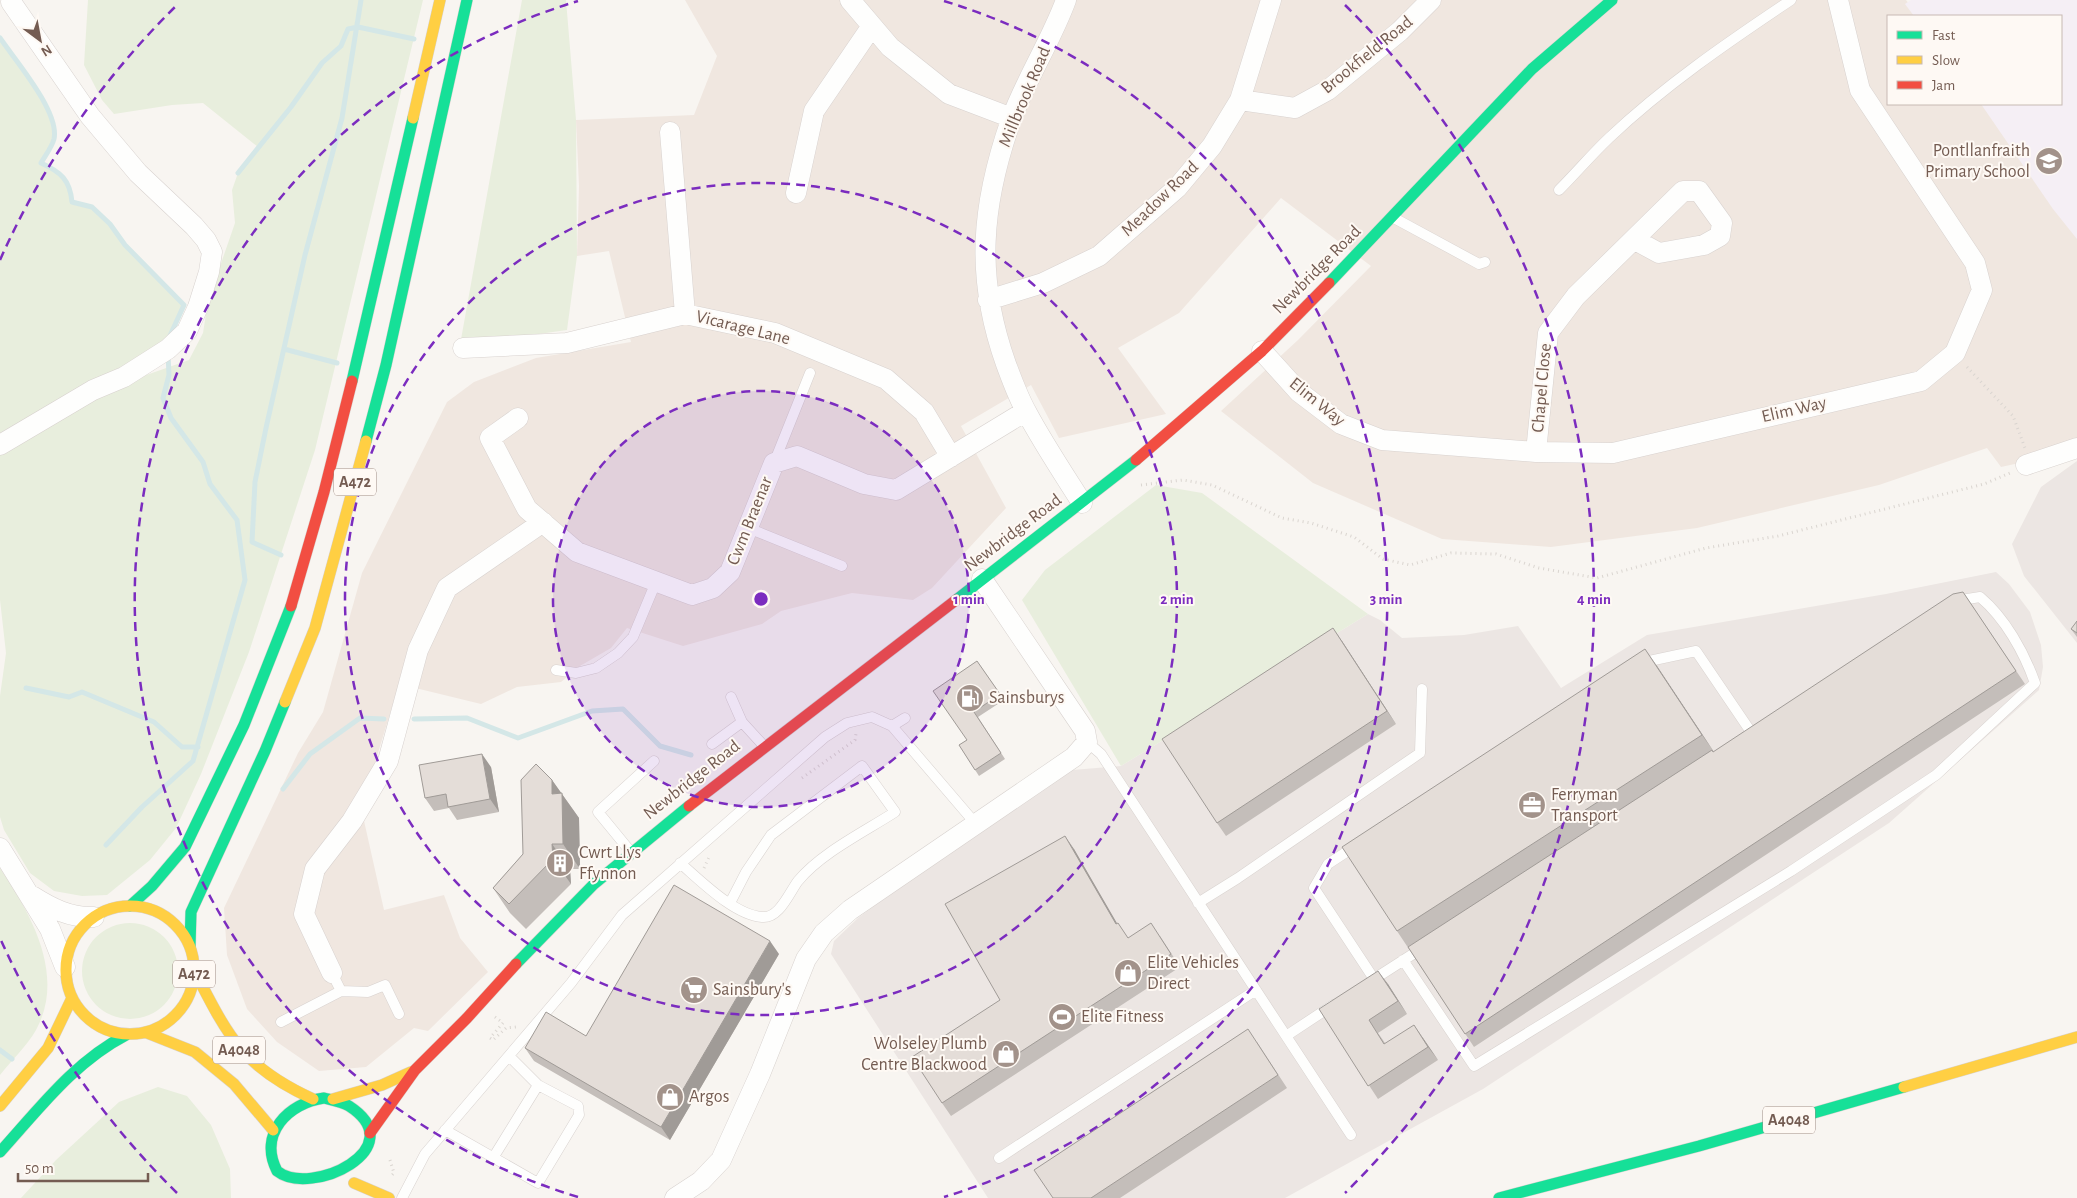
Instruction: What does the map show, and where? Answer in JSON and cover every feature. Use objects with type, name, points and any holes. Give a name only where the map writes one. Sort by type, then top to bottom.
[{"type":"main road","name":"A472","points":[[130,906],[152,886],[184,847],[244,725],[290,611],[324,492],[359,352],[440,0]]},
{"type":"main road","name":"A472","points":[[0,1152],[76,1069],[101,1048],[126,1035],[147,1032],[162,1026],[184,1004],[191,989],[195,972],[190,946],[191,912],[265,752],[315,628],[386,365],[467,0]]},
{"type":"main road","name":"Newbridge Road","points":[[370,1133],[415,1070],[467,1018],[539,938],[631,852],[764,746],[1082,503],[1175,428],[1262,350],[1393,217],[1532,69],[1612,0]]},
{"type":"main road","name":"A472","points":[[126,1035],[102,1028],[87,1018],[72,998],[67,986],[66,966],[73,941],[80,930],[94,917],[111,909],[130,906],[149,909],[166,917],[180,930],[190,946]]},
{"type":"main road","name":"A4048","points":[[195,972],[220,1022],[251,1063],[280,1084],[313,1099]]},
{"type":"main road","points":[[0,1106],[48,1048],[72,998]]},
{"type":"main road","name":"A4048","points":[[147,1032],[195,1052],[234,1084],[273,1130]]},
{"type":"main road","name":"A4048","points":[[1499,1198],[1698,1146],[2077,1037]]},
{"type":"main road","name":"Newbridge Road","points":[[333,1099],[382,1085],[415,1070]]},
{"type":"main road","points":[[294,1190],[281,1179],[273,1164],[270,1147],[273,1130],[290,1113],[313,1099],[333,1099],[347,1104],[357,1113],[370,1133],[372,1148],[365,1170],[351,1185],[386,1197]]},
{"type":"street","points":[[850,0],[890,47],[949,94],[1012,118]]},
{"type":"street","name":"Millbrook Road","points":[[1066,0],[1056,27],[1012,118],[993,177],[985,244],[988,300],[995,334],[1026,411],[1082,503]]},
{"type":"street","name":"Meadow Road","points":[[988,300],[1043,283],[1099,256],[1177,188],[1212,146],[1240,100],[1271,0]]},
{"type":"street","name":"Brookfield Road","points":[[1240,100],[1295,108],[1328,90],[1400,31],[1431,0]]},
{"type":"street","name":"Elim Way","points":[[1262,350],[1299,392],[1341,424],[1382,440],[1536,452],[1613,453],[1920,381],[1955,354],[1982,290],[1975,263],[1860,90],[1838,0]]},
{"type":"street","points":[[0,445],[93,390],[124,377],[168,349],[187,331],[198,306],[209,272],[212,252],[206,240],[194,226],[138,173],[90,116],[11,2]]},
{"type":"street","points":[[796,193],[814,111],[872,26]]},
{"type":"street","points":[[670,132],[685,314]]},
{"type":"street","name":"Chapel Close","points":[[1536,452],[1548,333],[1576,296],[1635,240]]},
{"type":"street","name":"Vicarage Lane","points":[[463,348],[567,343],[685,314],[775,333],[886,379],[924,412],[951,457]]},
{"type":"street","name":"Cwm Braenar","points":[[518,418],[490,438],[527,509],[577,552],[692,595],[713,588],[730,572],[774,463],[797,456],[864,484],[896,490],[1026,411]]},
{"type":"street","points":[[2029,464],[2077,448]]},
{"type":"street","points":[[337,982],[304,914],[315,869],[352,821],[388,761],[418,650],[447,588],[542,522]]},
{"type":"street","points":[[675,1198],[701,1181],[721,1160],[760,1074],[806,959],[824,933],[850,910],[1074,757],[1087,742],[1085,731],[982,578]]},
{"type":"street","points":[[0,848],[32,896],[50,929],[66,966]]},
{"type":"street","points":[[32,896],[70,914],[80,917],[94,917]]},
{"type":"lane","points":[[1559,190],[1630,119],[1699,64],[1791,0]]},
{"type":"lane","points":[[1393,217],[1479,264],[1486,262]]},
{"type":"lane","points":[[774,463],[810,373]]},
{"type":"lane","points":[[748,528],[842,566]]},
{"type":"lane","points":[[556,670],[576,673],[596,668],[618,653],[632,638],[656,582]]},
{"type":"lane","points":[[1402,960],[1474,1066],[1791,871],[1936,775],[2035,683],[2029,666],[1996,610],[1980,597],[1954,602],[1946,607]]},
{"type":"lane","points":[[1630,668],[1647,661],[1696,651],[1754,735]]},
{"type":"lane","points":[[1198,903],[1238,878],[1420,754],[1422,689]]},
{"type":"lane","points":[[731,697],[742,722],[764,746]]},
{"type":"lane","points":[[402,1198],[424,1154],[572,983],[622,915],[824,737],[847,723],[872,717],[892,726],[975,823]]},
{"type":"lane","points":[[892,726],[905,718]]},
{"type":"lane","points":[[712,744],[742,722]]},
{"type":"lane","points":[[1087,742],[1101,754],[1351,1135]]},
{"type":"lane","points":[[631,852],[598,812],[654,761]]},
{"type":"lane","points":[[680,863],[730,903],[747,913],[763,918],[774,915],[799,880],[825,856],[895,812],[862,766],[771,835],[746,872],[730,903]]},
{"type":"lane","points":[[1370,836],[1328,864],[1314,888],[1374,979]]},
{"type":"lane","points":[[1358,989],[1436,939]]},
{"type":"lane","points":[[281,1022],[337,982],[368,992],[385,986],[399,1014]]},
{"type":"lane","points":[[999,1158],[1256,990]]},
{"type":"lane","points":[[1286,1036],[1342,1000]]},
{"type":"lane","points":[[445,1130],[538,1183],[579,1115],[578,1106],[538,1085],[509,1056]]},
{"type":"lane","points":[[493,1158],[538,1085]]},
{"type":"path","points":[[1145,484],[1183,480],[1212,484],[1282,518],[1311,524],[1354,537],[1384,559],[1410,565],[1451,553],[1496,554],[1539,568],[1597,578],[1706,548],[1778,536],[1984,484],[2029,464],[2013,416],[1955,354]]},
{"type":"path","points":[[498,1008],[492,1015],[503,1023],[490,1038],[493,1040],[506,1028],[519,1026],[528,1034]]},
{"type":"shaded area","points":[[685,0],[1906,0],[1917,15],[1887,15],[1887,105],[1985,105],[2077,234],[2077,446],[2046,457],[2001,467],[1987,448],[1879,485],[1697,528],[1551,547],[1442,539],[1313,483],[1221,411],[1298,340],[1371,266],[1281,198],[1179,313],[1118,348],[1166,414],[1059,438],[1031,385],[961,426],[1006,508],[932,588],[913,600],[852,593],[781,611],[762,624],[683,646],[627,628],[611,648],[580,666],[561,682],[517,687],[481,704],[399,684],[374,766],[358,794],[384,910],[444,895],[460,938],[488,972],[428,1031],[414,1028],[366,1067],[319,1071],[277,1042],[247,1009],[227,955],[224,908],[298,753],[323,712],[362,573],[447,402],[474,382],[536,358],[631,342],[609,251],[577,256],[579,186],[576,120],[694,115],[717,56]]},
{"type":"shaded area","name":"Pontllanfraith Primary School","points":[[1911,0],[2077,0],[2077,239],[2053,209],[1982,105],[2062,105],[2062,15],[1913,15],[1905,4]]},
{"type":"shaded area","points":[[2077,461],[2077,643],[2024,576],[2012,544],[2041,487]]},
{"type":"shaded area","points":[[1996,572],[2009,584],[2030,612],[2041,645],[2043,667],[2039,690],[1889,823],[1483,1089],[1285,1198],[988,1198],[831,954],[834,941],[858,918],[907,881],[1072,770],[1121,766],[1368,614],[1380,620],[1402,638],[1464,635],[1518,626],[1561,688],[1647,635],[1886,594]]},
{"type":"green space","points":[[88,0],[423,0],[315,450],[249,652],[201,774],[176,828],[150,860],[107,895],[82,896],[54,891],[30,873],[4,830],[0,817],[0,696],[6,653],[0,600],[0,452],[51,420],[135,379],[189,360],[203,333],[208,301],[235,223],[232,190],[238,173],[258,147],[203,103],[172,105],[114,114],[102,100],[84,65]]},
{"type":"green space","points":[[522,0],[566,0],[576,120],[577,256],[567,330],[460,345]]},
{"type":"green space","points":[[0,38],[35,87],[50,115],[54,128],[54,139],[42,163],[59,173],[67,182],[72,202],[92,207],[110,224],[125,245],[184,305],[168,337],[128,365],[89,383],[0,433]]},
{"type":"green space","points":[[1156,485],[1202,493],[1368,614],[1121,766],[1022,600],[1045,570]]},
{"type":"green space","points":[[0,868],[33,925],[46,967],[47,988],[44,1009],[36,1030],[24,1048],[0,1075]]},
{"type":"green space","points":[[130,923],[149,926],[164,937],[175,952],[178,971],[175,990],[164,1005],[149,1016],[130,1019],[111,1016],[96,1005],[85,990],[82,971],[85,952],[96,937],[111,926]]},
{"type":"green space","points":[[158,1087],[187,1096],[211,1125],[230,1169],[231,1198],[21,1198],[56,1160],[119,1102]]},
{"type":"building","points":[[1963,592],[2016,671],[1465,1034],[1408,947],[1712,750],[1713,752],[1953,594]]},
{"type":"building","points":[[2077,621],[2077,633],[2071,629]]},
{"type":"building","points":[[1333,628],[1387,711],[1217,823],[1162,739]]},
{"type":"building","points":[[1645,649],[1702,735],[1397,931],[1342,847]]},
{"type":"building","points":[[977,661],[1000,694],[974,712],[1001,753],[975,770],[959,745],[967,740],[933,691]]},
{"type":"building","points":[[482,754],[490,799],[448,807],[446,794],[425,798],[419,765]]},
{"type":"building","points":[[536,764],[552,780],[552,794],[562,793],[563,844],[552,844],[553,859],[509,904],[493,888],[523,854],[521,780]]},
{"type":"building","points":[[1065,836],[1116,924],[1118,923],[1128,938],[1151,923],[1171,954],[942,1103],[912,1057],[1000,1000],[945,904]]},
{"type":"building","name":"Sainsbury's","points":[[674,885],[770,941],[661,1127],[525,1048],[546,1012],[586,1036]]},
{"type":"building","points":[[1378,971],[1398,1001],[1369,1020],[1384,1044],[1414,1025],[1428,1047],[1368,1086],[1319,1009]]},
{"type":"building","points":[[1248,1029],[1278,1075],[1091,1198],[1053,1198],[1034,1170]]},
{"type":"waterway","points":[[281,555],[252,542],[255,482],[305,255],[342,118],[361,0]]},
{"type":"waterway","points":[[238,173],[291,107],[322,63],[341,46],[348,29],[358,27],[414,39]]},
{"type":"waterway","points":[[0,38],[35,87],[50,115],[54,128],[54,139],[41,163],[59,173],[67,182],[72,202],[92,207],[110,224],[125,245],[184,305],[168,340]]},
{"type":"waterway","points":[[284,349],[337,363]]},
{"type":"waterway","points":[[106,845],[142,807],[193,761],[245,580],[237,520],[210,484],[203,462],[171,418],[163,398],[169,375],[168,354]]},
{"type":"waterway","points":[[26,688],[69,697],[82,692],[154,722],[182,747],[198,747]]},
{"type":"waterway","points":[[414,719],[467,718],[518,738],[592,711],[623,709],[660,746],[691,755]]},
{"type":"waterway","points":[[283,789],[310,754],[360,718],[384,719]]},
{"type":"waterway","points":[[0,1050],[12,1059]]},
{"type":"traffic: fast","points":[[366,441],[386,365],[467,0]]},
{"type":"traffic: fast","points":[[1329,283],[1532,69],[1612,0]]},
{"type":"traffic: fast","points":[[352,381],[413,118]]},
{"type":"traffic: fast","points":[[956,600],[1136,460]]},
{"type":"traffic: fast","points":[[130,906],[152,886],[185,847],[244,725],[291,606]]},
{"type":"traffic: fast","points":[[190,946],[191,912],[265,751],[285,702]]},
{"type":"traffic: fast","points":[[516,964],[594,884],[689,806]]},
{"type":"traffic: fast","points":[[0,1152],[43,1103],[74,1073],[107,1046],[126,1035]]},
{"type":"traffic: fast","points":[[1499,1198],[1699,1146],[1904,1087]]},
{"type":"traffic: fast","points":[[324,1098],[349,1106],[366,1122],[370,1138],[364,1152],[350,1164],[332,1173],[312,1178],[293,1178],[277,1171],[272,1157],[271,1145],[274,1133],[280,1122],[299,1106],[324,1098]]},
{"type":"traffic: slow","points":[[413,118],[440,0]]},
{"type":"traffic: slow","points":[[285,702],[315,628],[366,441]]},
{"type":"traffic: slow","points":[[130,906],[155,911],[175,925],[189,945],[194,970],[189,995],[175,1015],[155,1029],[130,1034],[105,1029],[85,1015],[71,995],[66,970],[71,945],[85,925],[105,911],[130,906]]},
{"type":"traffic: slow","points":[[195,972],[218,1015],[240,1048],[270,1075],[313,1099]]},
{"type":"traffic: slow","points":[[0,1106],[48,1048],[72,998]]},
{"type":"traffic: slow","points":[[147,1033],[195,1052],[234,1084],[273,1130]]},
{"type":"traffic: slow","points":[[1904,1087],[2077,1037]]},
{"type":"traffic: slow","points":[[333,1099],[382,1085],[411,1072]]},
{"type":"traffic: slow","points":[[354,1183],[389,1198]]},
{"type":"traffic: jam","points":[[1136,460],[1262,351],[1329,283]]},
{"type":"traffic: jam","points":[[291,606],[324,492],[352,381]]},
{"type":"traffic: jam","points":[[689,806],[956,600]]},
{"type":"traffic: jam","points":[[370,1133],[415,1070],[467,1018],[516,964]]},
{"type":"place","name":"Pontllanfraith Primary School","points":[[2049,161]]},
{"type":"place","name":"Sainsburys","points":[[970,698]]},
{"type":"place","name":"Ferryman Transport","points":[[1532,805]]},
{"type":"place","name":"Cwrt Llys Ffynnon","points":[[560,863]]},
{"type":"place","name":"Elite Vehicles Direct","points":[[1128,973]]},
{"type":"place","name":"Sainsbury's","points":[[694,990]]},
{"type":"place","name":"Elite Fitness","points":[[1062,1017]]},
{"type":"place","name":"Wolseley Plumb Centre Blackwood","points":[[1006,1054]]},
{"type":"place","name":"Argos","points":[[670,1097]]}]
